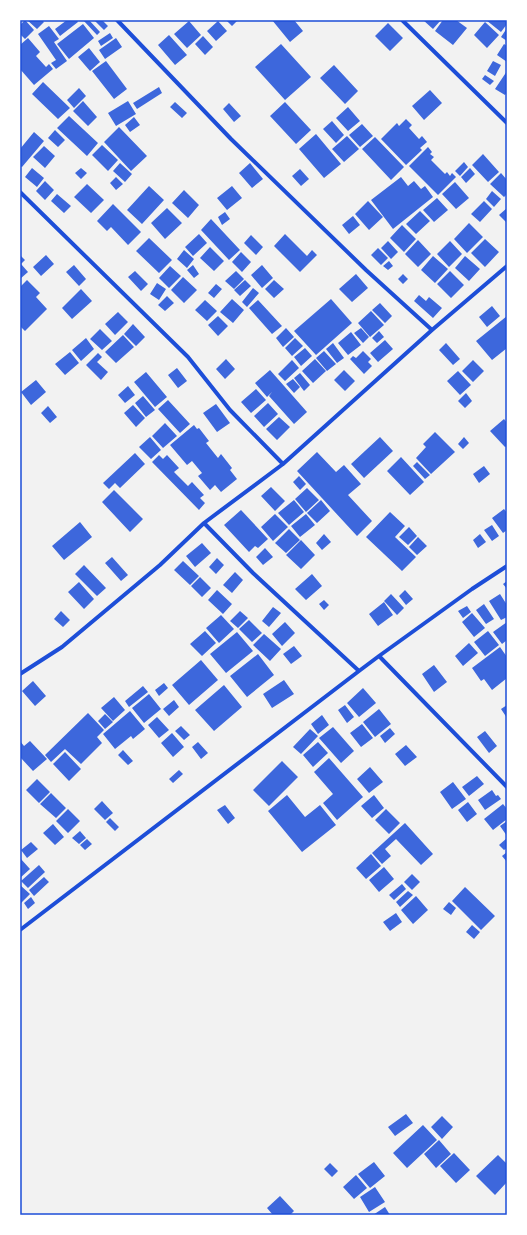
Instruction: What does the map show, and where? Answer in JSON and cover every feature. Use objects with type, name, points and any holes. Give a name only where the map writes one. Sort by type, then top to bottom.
[{"type":"street","points":[[117,20],[231,139],[360,264],[432,330]]},
{"type":"street","points":[[402,20],[507,123]]},
{"type":"street","points":[[20,192],[188,357],[230,410],[283,464]]},
{"type":"street","points":[[20,674],[62,647],[160,565],[204,523],[283,464],[432,330],[507,266]]},
{"type":"street","points":[[204,523],[253,573],[359,671]]},
{"type":"street","points":[[20,930],[379,656],[472,589],[507,566]]},
{"type":"street","points":[[379,656],[507,787]]},
{"type":"building","points":[[25,20],[34,30],[25,39],[20,34],[20,25]]},
{"type":"building","points":[[27,20],[42,20],[44,22],[37,29]]},
{"type":"building","points":[[67,20],[77,20],[78,22],[60,36],[55,29]]},
{"type":"building","points":[[83,20],[89,20],[100,32],[97,35]]},
{"type":"building","points":[[94,20],[102,20],[108,26],[104,30]]},
{"type":"building","points":[[226,20],[238,20],[232,26]]},
{"type":"building","points":[[272,20],[294,20],[303,31],[290,42]]},
{"type":"building","points":[[423,20],[441,20],[433,29]]},
{"type":"building","points":[[443,20],[456,20],[467,28],[453,45],[435,31]]},
{"type":"building","points":[[486,20],[507,20],[507,24],[501,32]]},
{"type":"building","points":[[189,21],[201,35],[187,48],[174,34]]},
{"type":"building","points":[[218,21],[227,31],[216,41],[207,31]]},
{"type":"building","points":[[485,22],[499,35],[487,48],[474,35]]},
{"type":"building","points":[[388,23],[403,38],[390,51],[375,36]]},
{"type":"building","points":[[83,24],[94,38],[69,59],[57,44]]},
{"type":"building","points":[[49,26],[59,39],[54,42],[67,61],[56,69],[51,63],[56,60],[38,34]]},
{"type":"building","points":[[507,28],[507,41],[501,37]]},
{"type":"building","points":[[110,33],[113,38],[101,46],[98,41]]},
{"type":"building","points":[[169,35],[187,55],[175,65],[158,45]]},
{"type":"building","points":[[203,36],[213,47],[205,55],[195,44]]},
{"type":"building","points":[[28,38],[40,52],[36,56],[46,67],[49,64],[53,69],[34,85],[20,69],[20,45]]},
{"type":"building","points":[[116,38],[122,47],[105,59],[99,50]]},
{"type":"building","points":[[281,44],[311,77],[285,100],[255,67]]},
{"type":"building","points":[[504,44],[507,46],[507,62],[497,55]]},
{"type":"building","points":[[89,48],[100,62],[90,71],[78,57]]},
{"type":"building","points":[[106,61],[127,89],[114,99],[92,71]]},
{"type":"building","points":[[493,61],[501,65],[495,76],[487,71]]},
{"type":"building","points":[[334,65],[358,91],[345,104],[320,78]]},
{"type":"building","points":[[507,71],[507,92],[505,95],[495,89]]},
{"type":"building","points":[[485,75],[494,81],[490,85],[482,79]]},
{"type":"building","points":[[43,82],[70,108],[58,119],[32,94]]},
{"type":"building","points":[[159,87],[162,93],[137,109],[133,103]]},
{"type":"building","points":[[79,88],[86,96],[74,108],[67,100]]},
{"type":"building","points":[[430,90],[442,103],[424,120],[412,106]]},
{"type":"building","points":[[83,101],[97,117],[88,126],[73,111]]},
{"type":"building","points":[[128,101],[136,114],[116,126],[108,113]]},
{"type":"building","points":[[175,102],[187,113],[182,118],[170,107]]},
{"type":"building","points":[[285,102],[311,130],[296,144],[270,116]]},
{"type":"building","points":[[229,103],[241,116],[234,122],[223,109]]},
{"type":"building","points":[[348,107],[360,121],[348,131],[336,118]]},
{"type":"building","points":[[69,116],[98,143],[87,156],[57,128]]},
{"type":"building","points":[[134,117],[140,125],[130,132],[125,125]]},
{"type":"building","points":[[406,119],[412,125],[409,128],[419,139],[422,136],[427,142],[420,148],[422,150],[406,165],[381,139],[397,123],[399,126]]},
{"type":"building","points":[[332,121],[344,135],[336,143],[323,129]]},
{"type":"building","points":[[362,124],[373,136],[360,147],[349,135]]},
{"type":"building","points":[[119,127],[147,156],[131,171],[104,142]]},
{"type":"building","points":[[55,130],[65,140],[58,147],[48,138]]},
{"type":"building","points":[[34,132],[44,141],[22,167],[20,166],[20,149]]},
{"type":"building","points":[[316,134],[341,164],[324,178],[299,149]]},
{"type":"building","points":[[347,136],[359,149],[344,162],[332,149]]},
{"type":"building","points":[[375,137],[404,167],[391,180],[362,149]]},
{"type":"building","points":[[102,145],[118,160],[108,171],[92,155]]},
{"type":"building","points":[[44,146],[55,156],[45,168],[33,157]]},
{"type":"building","points":[[428,147],[432,152],[430,154],[434,157],[431,160],[445,174],[447,172],[450,176],[452,173],[456,177],[438,195],[409,166]]},
{"type":"building","points":[[483,154],[499,172],[488,182],[472,165]]},
{"type":"building","points":[[464,162],[468,167],[460,176],[455,171]]},
{"type":"building","points":[[120,163],[132,174],[125,182],[113,171]]},
{"type":"building","points":[[250,163],[263,179],[252,188],[239,173]]},
{"type":"building","points":[[32,168],[44,178],[37,187],[25,177]]},
{"type":"building","points":[[81,168],[87,173],[81,179],[75,173]]},
{"type":"building","points":[[470,168],[475,174],[466,183],[461,177]]},
{"type":"building","points":[[300,169],[309,179],[301,186],[292,176]]},
{"type":"building","points":[[501,173],[507,180],[507,194],[504,197],[490,184]]},
{"type":"building","points":[[116,177],[123,184],[116,190],[110,183]]},
{"type":"building","points":[[401,177],[408,186],[414,181],[421,189],[425,186],[433,197],[393,229],[371,200]]},
{"type":"building","points":[[45,181],[54,190],[45,200],[36,191]]},
{"type":"building","points":[[455,182],[469,198],[456,209],[442,194]]},
{"type":"building","points":[[87,184],[104,200],[91,213],[74,197]]},
{"type":"building","points":[[149,186],[164,200],[142,224],[127,210]]},
{"type":"building","points":[[232,186],[242,198],[227,210],[217,198]]},
{"type":"building","points":[[184,190],[199,205],[188,218],[172,203]]},
{"type":"building","points":[[492,191],[501,199],[494,207],[486,199]]},
{"type":"building","points":[[57,194],[71,206],[64,213],[51,201]]},
{"type":"building","points":[[437,198],[448,210],[434,222],[423,210]]},
{"type":"building","points":[[368,201],[383,217],[369,230],[355,214]]},
{"type":"building","points":[[484,201],[492,209],[480,222],[471,214]]},
{"type":"building","points":[[113,204],[141,232],[128,245],[111,227],[107,231],[97,221]]},
{"type":"building","points":[[167,208],[182,223],[165,239],[151,223]]},
{"type":"building","points":[[507,208],[507,221],[506,222],[499,215]]},
{"type":"building","points":[[420,211],[430,221],[416,234],[406,224]]},
{"type":"building","points":[[225,212],[230,219],[222,225],[218,217]]},
{"type":"building","points":[[353,216],[360,225],[349,234],[342,225]]},
{"type":"building","points":[[211,219],[240,250],[229,260],[201,230]]},
{"type":"building","points":[[469,223],[483,237],[467,253],[454,239]]},
{"type":"building","points":[[402,225],[416,239],[404,252],[390,238]]},
{"type":"building","points":[[199,234],[207,243],[193,256],[185,247]]},
{"type":"building","points":[[285,234],[307,256],[312,250],[317,255],[300,272],[274,246]]},
{"type":"building","points":[[251,235],[263,247],[256,255],[244,243]]},
{"type":"building","points":[[149,238],[172,260],[159,273],[136,251]]},
{"type":"building","points":[[485,239],[499,252],[485,267],[471,253]]},
{"type":"building","points":[[418,240],[431,254],[418,267],[405,254]]},
{"type":"building","points":[[388,241],[398,252],[391,259],[381,248]]},
{"type":"building","points":[[450,241],[462,254],[449,267],[437,254]]},
{"type":"building","points":[[210,247],[224,261],[214,271],[200,258]]},
{"type":"building","points":[[378,248],[388,258],[381,265],[371,255]]},
{"type":"building","points":[[184,250],[194,259],[187,268],[177,259]]},
{"type":"building","points":[[241,252],[251,262],[242,272],[232,262]]},
{"type":"building","points":[[20,255],[25,260],[21,264],[28,272],[20,279]]},
{"type":"building","points":[[46,255],[54,264],[41,276],[33,267]]},
{"type":"building","points":[[433,256],[448,269],[435,283],[421,270]]},
{"type":"building","points":[[465,256],[480,269],[469,281],[455,268]]},
{"type":"building","points":[[389,261],[393,266],[388,270],[383,266]]},
{"type":"building","points":[[74,265],[86,279],[79,286],[66,272]]},
{"type":"building","points":[[193,265],[199,274],[194,278],[187,270]]},
{"type":"building","points":[[262,265],[273,278],[262,288],[251,275]]},
{"type":"building","points":[[170,266],[181,276],[169,288],[159,278]]},
{"type":"building","points":[[135,271],[148,284],[141,291],[128,277]]},
{"type":"building","points":[[236,271],[244,279],[234,289],[225,281]]},
{"type":"building","points":[[450,271],[464,285],[451,298],[437,284]]},
{"type":"building","points":[[356,274],[368,288],[352,302],[339,289]]},
{"type":"building","points":[[403,274],[408,279],[403,284],[398,279]]},
{"type":"building","points":[[183,277],[197,290],[184,303],[171,290]]},
{"type":"building","points":[[27,280],[40,293],[36,297],[47,309],[25,331],[20,326],[20,287]]},
{"type":"building","points":[[245,280],[251,286],[240,296],[234,290]]},
{"type":"building","points":[[274,280],[284,289],[274,298],[265,289]]},
{"type":"building","points":[[157,283],[166,289],[159,300],[150,294]]},
{"type":"building","points":[[216,284],[222,289],[214,298],[208,293]]},
{"type":"building","points":[[253,288],[259,293],[247,307],[242,302]]},
{"type":"building","points":[[81,289],[92,301],[72,319],[62,308]]},
{"type":"building","points":[[419,295],[426,301],[429,297],[442,308],[433,318],[414,301]]},
{"type":"building","points":[[167,296],[174,303],[165,311],[158,305]]},
{"type":"building","points":[[232,299],[244,310],[233,323],[220,312]]},
{"type":"building","points":[[331,299],[352,323],[316,355],[294,331]]},
{"type":"building","points":[[205,300],[217,311],[207,321],[195,310]]},
{"type":"building","points":[[258,300],[282,326],[272,334],[249,308]]},
{"type":"building","points":[[380,303],[392,316],[385,323],[372,310]]},
{"type":"building","points":[[492,306],[500,316],[487,327],[479,317]]},
{"type":"building","points":[[371,311],[384,325],[370,337],[358,323]]},
{"type":"building","points":[[118,312],[128,322],[115,335],[105,324]]},
{"type":"building","points":[[218,316],[228,326],[218,336],[208,325]]},
{"type":"building","points":[[507,316],[507,348],[492,360],[476,341]]},
{"type":"building","points":[[133,324],[145,337],[136,346],[124,334]]},
{"type":"building","points":[[286,328],[294,337],[283,347],[276,338]]},
{"type":"building","points":[[361,328],[369,337],[363,343],[354,333]]},
{"type":"building","points":[[100,329],[112,341],[102,350],[90,339]]},
{"type":"building","points":[[379,331],[384,337],[377,343],[372,338]]},
{"type":"building","points":[[351,332],[361,345],[348,355],[338,343]]},
{"type":"building","points":[[123,335],[134,347],[116,363],[105,352]]},
{"type":"building","points":[[86,338],[94,349],[81,361],[72,350]]},
{"type":"building","points":[[295,338],[303,346],[292,356],[285,348]]},
{"type":"building","points":[[385,340],[393,349],[378,362],[370,353]]},
{"type":"building","points":[[333,343],[344,358],[337,363],[326,349]]},
{"type":"building","points":[[446,343],[460,359],[453,365],[439,350]]},
{"type":"building","points":[[305,348],[312,356],[301,366],[294,357]]},
{"type":"building","points":[[324,351],[336,364],[327,371],[316,358]]},
{"type":"building","points":[[363,351],[371,359],[368,362],[372,366],[364,374],[350,359],[353,356],[356,358]]},
{"type":"building","points":[[70,352],[79,363],[65,375],[55,364]]},
{"type":"building","points":[[98,353],[102,357],[97,362],[108,372],[101,380],[86,365]]},
{"type":"building","points":[[226,359],[235,369],[225,379],[216,369]]},
{"type":"building","points":[[315,359],[326,371],[313,383],[302,371]]},
{"type":"building","points":[[292,360],[299,368],[285,381],[278,374]]},
{"type":"building","points":[[473,360],[484,371],[473,382],[462,371]]},
{"type":"building","points":[[177,368],[187,381],[178,388],[168,375]]},
{"type":"building","points":[[270,370],[307,412],[294,424],[269,396],[272,392],[267,397],[255,383]]},
{"type":"building","points":[[344,370],[355,381],[345,391],[334,380]]},
{"type":"building","points":[[458,371],[471,385],[460,395],[447,381]]},
{"type":"building","points":[[146,372],[167,397],[155,407],[134,382]]},
{"type":"building","points":[[300,373],[310,385],[304,391],[294,378]]},
{"type":"building","points":[[293,379],[300,387],[294,393],[286,384]]},
{"type":"building","points":[[36,380],[46,392],[31,405],[21,392]]},
{"type":"building","points":[[128,386],[135,395],[125,403],[118,395]]},
{"type":"building","points":[[256,389],[266,400],[251,413],[241,402]]},
{"type":"building","points":[[466,393],[472,401],[465,408],[458,401]]},
{"type":"building","points":[[143,396],[155,410],[146,417],[135,403]]},
{"type":"building","points":[[168,400],[190,424],[180,433],[158,409]]},
{"type":"building","points":[[268,403],[278,414],[264,427],[254,416]]},
{"type":"building","points":[[216,404],[230,423],[217,432],[203,413]]},
{"type":"building","points":[[133,405],[145,418],[136,427],[124,413]]},
{"type":"building","points":[[48,406],[57,417],[50,423],[41,413]]},
{"type":"building","points":[[279,417],[290,427],[277,440],[266,429]]},
{"type":"building","points":[[504,419],[507,423],[507,446],[505,447],[490,431]]},
{"type":"building","points":[[165,423],[177,436],[163,448],[152,436]]},
{"type":"building","points":[[194,425],[197,429],[199,428],[209,441],[206,443],[218,458],[221,454],[232,468],[230,470],[237,479],[221,492],[215,485],[210,490],[198,476],[202,473],[192,461],[187,465],[170,445]]},
{"type":"building","points":[[435,432],[455,452],[431,474],[416,458],[426,447],[423,444]]},
{"type":"building","points":[[150,437],[161,450],[151,459],[139,447]]},
{"type":"building","points":[[380,437],[393,451],[364,478],[351,464]]},
{"type":"building","points":[[464,437],[469,443],[463,449],[458,444]]},
{"type":"building","points":[[317,452],[336,472],[344,465],[361,484],[348,495],[372,521],[357,536],[297,471]]},
{"type":"building","points":[[135,453],[145,464],[120,488],[115,483],[109,489],[103,483]]},
{"type":"building","points":[[159,455],[163,459],[167,455],[179,468],[174,472],[188,486],[192,482],[204,495],[200,498],[205,503],[199,510],[152,462]]},
{"type":"building","points":[[401,457],[424,482],[410,495],[387,471]]},
{"type":"building","points":[[417,462],[430,475],[425,479],[413,466]]},
{"type":"building","points":[[484,466],[490,474],[479,483],[473,474]]},
{"type":"building","points":[[299,476],[306,484],[300,490],[293,482]]},
{"type":"building","points":[[271,487],[285,501],[275,511],[261,496]]},
{"type":"building","points":[[307,488],[319,500],[306,512],[295,499]]},
{"type":"building","points":[[114,490],[143,519],[130,532],[102,502]]},
{"type":"building","points":[[294,500],[304,512],[289,525],[278,513]]},
{"type":"building","points":[[321,500],[330,511],[317,523],[307,513]]},
{"type":"building","points":[[504,509],[507,513],[507,530],[503,533],[492,518]]},
{"type":"building","points":[[241,510],[268,539],[258,548],[255,546],[249,552],[224,525]]},
{"type":"building","points":[[390,512],[405,526],[395,537],[416,557],[402,571],[366,537]]},
{"type":"building","points":[[275,514],[288,527],[273,541],[261,527]]},
{"type":"building","points":[[306,514],[315,525],[300,537],[291,526]]},
{"type":"building","points":[[80,522],[92,537],[64,560],[52,546]]},
{"type":"building","points":[[492,525],[499,536],[492,541],[484,530]]},
{"type":"building","points":[[409,527],[417,536],[408,545],[399,537]]},
{"type":"building","points":[[289,529],[300,540],[286,553],[275,543]]},
{"type":"building","points":[[324,534],[331,542],[322,550],[316,543]]},
{"type":"building","points":[[480,534],[486,542],[478,548],[473,540]]},
{"type":"building","points":[[418,537],[427,546],[417,555],[409,547]]},
{"type":"building","points":[[301,540],[315,555],[301,569],[286,555]]},
{"type":"building","points":[[202,543],[211,553],[195,567],[186,556]]},
{"type":"building","points":[[265,548],[273,557],[263,565],[256,557]]},
{"type":"building","points":[[112,557],[128,575],[121,581],[105,563]]},
{"type":"building","points":[[217,558],[224,565],[216,574],[209,567]]},
{"type":"building","points":[[183,561],[199,576],[190,585],[174,570]]},
{"type":"building","points":[[84,565],[106,588],[97,596],[75,574]]},
{"type":"building","points":[[235,572],[243,580],[232,593],[223,585]]},
{"type":"building","points":[[312,574],[322,586],[306,600],[295,589]]},
{"type":"building","points":[[200,577],[211,588],[202,597],[191,586]]},
{"type":"building","points":[[507,581],[507,589],[503,584]]},
{"type":"building","points":[[79,582],[94,599],[84,609],[68,592]]},
{"type":"building","points":[[217,590],[232,604],[223,614],[208,600]]},
{"type":"building","points":[[405,590],[413,599],[406,605],[399,596]]},
{"type":"building","points":[[391,594],[404,608],[397,615],[384,601]]},
{"type":"building","points":[[500,594],[507,605],[507,617],[501,620],[489,601]]},
{"type":"building","points":[[324,600],[329,605],[324,610],[319,604]]},
{"type":"building","points":[[384,602],[393,615],[378,626],[369,614]]},
{"type":"building","points":[[484,604],[494,619],[486,624],[476,610]]},
{"type":"building","points":[[467,606],[471,612],[463,618],[458,611]]},
{"type":"building","points":[[273,607],[281,613],[269,627],[262,621]]},
{"type":"building","points":[[61,611],[70,620],[63,627],[54,619]]},
{"type":"building","points":[[240,611],[248,618],[238,628],[230,621]]},
{"type":"building","points":[[472,613],[485,628],[474,637],[462,622]]},
{"type":"building","points":[[221,615],[234,629],[219,643],[206,628]]},
{"type":"building","points":[[249,620],[262,633],[252,642],[239,629]]},
{"type":"building","points":[[285,622],[295,633],[282,646],[272,634]]},
{"type":"building","points":[[507,622],[507,640],[502,644],[493,632]]},
{"type":"building","points":[[205,631],[216,643],[202,656],[190,644]]},
{"type":"building","points":[[488,631],[499,645],[485,656],[474,642]]},
{"type":"building","points":[[237,632],[253,651],[226,673],[210,654]]},
{"type":"building","points":[[264,634],[281,649],[270,661],[253,645]]},
{"type":"building","points":[[469,643],[478,653],[463,666],[455,656]]},
{"type":"building","points":[[294,646],[302,656],[291,664],[283,654]]},
{"type":"building","points":[[500,647],[507,657],[507,678],[492,690],[484,679],[481,681],[472,668]]},
{"type":"building","points":[[258,654],[274,675],[247,697],[230,676]]},
{"type":"building","points":[[201,660],[218,680],[189,705],[172,685]]},
{"type":"building","points":[[434,665],[447,682],[434,692],[422,674]]},
{"type":"building","points":[[284,680],[294,694],[272,708],[263,694]]},
{"type":"building","points":[[33,681],[46,696],[35,706],[22,691]]},
{"type":"building","points":[[164,683],[168,688],[159,696],[155,690]]},
{"type":"building","points":[[224,685],[242,707],[214,731],[195,710]]},
{"type":"building","points":[[143,686],[148,692],[129,707],[125,701]]},
{"type":"building","points":[[363,688],[376,703],[359,717],[347,703]]},
{"type":"building","points":[[149,694],[161,709],[144,723],[132,708]]},
{"type":"building","points":[[114,697],[125,710],[113,721],[101,708]]},
{"type":"building","points":[[174,700],[179,707],[169,716],[163,709]]},
{"type":"building","points":[[345,705],[354,717],[347,723],[338,710]]},
{"type":"building","points":[[507,705],[507,718],[501,709]]},
{"type":"building","points":[[379,709],[391,724],[375,737],[363,722]]},
{"type":"building","points":[[130,711],[145,729],[133,739],[131,736],[115,749],[103,734]]},
{"type":"building","points":[[88,713],[104,730],[97,737],[102,743],[81,764],[65,749],[51,762],[45,755]]},
{"type":"building","points":[[105,714],[113,722],[105,729],[98,721]]},
{"type":"building","points":[[322,715],[329,725],[318,734],[311,724]]},
{"type":"building","points":[[157,717],[169,730],[159,738],[148,725]]},
{"type":"building","points":[[362,724],[373,738],[361,747],[350,733]]},
{"type":"building","points":[[181,726],[190,735],[184,740],[175,731]]},
{"type":"building","points":[[333,727],[354,751],[341,763],[319,738]]},
{"type":"building","points":[[390,728],[395,734],[385,743],[380,736]]},
{"type":"building","points":[[310,729],[318,736],[301,754],[293,747]]},
{"type":"building","points":[[485,731],[497,746],[489,753],[477,737]]},
{"type":"building","points":[[172,733],[184,747],[173,757],[161,743]]},
{"type":"building","points":[[20,741],[24,746],[30,741],[47,759],[33,771],[20,757]]},
{"type":"building","points":[[198,742],[208,753],[201,759],[192,747]]},
{"type":"building","points":[[318,742],[328,753],[313,767],[303,755]]},
{"type":"building","points":[[406,745],[417,757],[405,766],[395,754]]},
{"type":"building","points":[[123,750],[133,761],[128,765],[118,755]]},
{"type":"building","points":[[65,752],[81,769],[69,781],[53,764]]},
{"type":"building","points":[[329,758],[363,797],[337,820],[323,803],[333,794],[314,772]]},
{"type":"building","points":[[282,761],[298,777],[269,806],[253,790]]},
{"type":"building","points":[[370,767],[383,782],[369,793],[357,779]]},
{"type":"building","points":[[179,770],[183,774],[173,783],[169,779]]},
{"type":"building","points":[[477,776],[484,784],[469,796],[462,787]]},
{"type":"building","points":[[37,779],[50,792],[39,803],[26,790]]},
{"type":"building","points":[[453,782],[466,799],[452,809],[440,792]]},
{"type":"building","points":[[492,790],[496,796],[498,795],[501,799],[485,810],[478,800]]},
{"type":"building","points":[[51,793],[66,808],[56,818],[40,804]]},
{"type":"building","points":[[287,795],[305,817],[320,805],[336,825],[302,852],[268,811]]},
{"type":"building","points":[[374,795],[384,808],[372,818],[361,806]]},
{"type":"building","points":[[102,801],[113,813],[105,820],[94,809]]},
{"type":"building","points":[[468,802],[477,814],[467,822],[458,810]]},
{"type":"building","points":[[503,804],[507,809],[507,819],[493,830],[484,819]]},
{"type":"building","points":[[225,805],[235,818],[228,824],[217,810]]},
{"type":"building","points":[[68,809],[80,821],[68,833],[56,821]]},
{"type":"building","points":[[386,809],[400,823],[389,834],[375,820]]},
{"type":"building","points":[[110,818],[119,827],[115,831],[106,822]]},
{"type":"building","points":[[507,821],[507,836],[500,826]]},
{"type":"building","points":[[405,823],[433,854],[421,865],[396,839],[385,849],[391,856],[382,864],[372,853]]},
{"type":"building","points":[[53,824],[64,837],[55,845],[43,833]]},
{"type":"building","points":[[80,831],[86,838],[79,844],[72,838]]},
{"type":"building","points":[[507,838],[507,848],[504,850],[499,845]]},
{"type":"building","points":[[87,839],[92,844],[85,850],[80,845]]},
{"type":"building","points":[[31,842],[38,849],[27,858],[21,850]]},
{"type":"building","points":[[507,852],[507,862],[502,856]]},
{"type":"building","points":[[371,854],[381,866],[366,879],[356,868]]},
{"type":"building","points":[[20,858],[30,869],[20,878]]},
{"type":"building","points":[[39,865],[45,872],[28,888],[21,881]]},
{"type":"building","points":[[384,867],[394,879],[379,892],[369,880]]},
{"type":"building","points":[[412,874],[420,882],[412,890],[404,882]]},
{"type":"building","points":[[44,877],[49,882],[34,896],[29,890]]},
{"type":"building","points":[[402,884],[406,889],[394,900],[389,895]]},
{"type":"building","points":[[20,885],[30,894],[21,903],[20,901]]},
{"type":"building","points":[[465,887],[495,916],[481,930],[452,901]]},
{"type":"building","points":[[408,891],[413,895],[400,907],[396,902]]},
{"type":"building","points":[[416,896],[428,910],[413,924],[401,910]]},
{"type":"building","points":[[31,897],[35,903],[28,909],[24,903]]},
{"type":"building","points":[[449,902],[456,908],[451,915],[443,909]]},
{"type":"building","points":[[396,913],[402,922],[390,931],[383,922]]},
{"type":"building","points":[[472,925],[480,932],[474,939],[466,932]]},
{"type":"building","points":[[406,1114],[413,1123],[395,1136],[388,1127]]},
{"type":"building","points":[[442,1116],[453,1127],[442,1139],[431,1127]]},
{"type":"building","points":[[423,1125],[437,1140],[407,1168],[393,1153]]},
{"type":"building","points":[[439,1140],[451,1154],[436,1168],[424,1154]]},
{"type":"building","points":[[454,1153],[470,1170],[456,1183],[440,1166]]},
{"type":"building","points":[[498,1155],[507,1164],[507,1182],[495,1195],[476,1176]]},
{"type":"building","points":[[374,1162],[385,1176],[370,1188],[358,1174]]},
{"type":"building","points":[[330,1163],[338,1171],[332,1177],[324,1169]]},
{"type":"building","points":[[356,1175],[367,1188],[354,1199],[343,1187]]},
{"type":"building","points":[[375,1187],[385,1202],[369,1212],[360,1197]]},
{"type":"building","points":[[280,1196],[294,1211],[290,1215],[273,1215],[267,1208]]},
{"type":"building","points":[[385,1207],[390,1215],[373,1215]]}]
